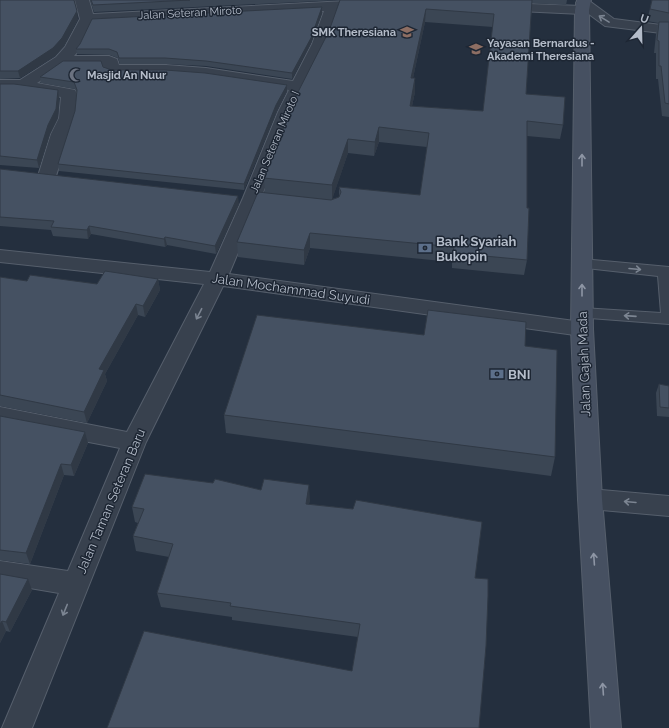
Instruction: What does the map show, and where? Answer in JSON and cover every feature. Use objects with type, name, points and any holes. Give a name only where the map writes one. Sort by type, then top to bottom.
[{"type":"main road","name":"Jalan Gajah Mada","points":[[583,4],[582,321],[590,499],[606,728]]},
{"type":"street","points":[[24,85],[61,60],[72,49],[87,18],[82,0]]},
{"type":"street","name":"Jalan Seteran Miroto","points":[[87,18],[364,4]]},
{"type":"street","points":[[488,6],[583,4],[610,23],[669,30]]},
{"type":"street","name":"Jalan Seteran Miroto I","points":[[217,279],[252,198],[286,112],[320,44],[333,6]]},
{"type":"street","points":[[61,60],[109,61],[111,62],[111,69],[113,70],[166,70],[206,73],[298,87]]},
{"type":"street","points":[[0,85],[24,85],[77,89]]},
{"type":"street","points":[[24,85],[69,93],[67,118],[60,134],[47,176]]},
{"type":"street","name":"Jalan Mochammad Suyudi","points":[[0,256],[217,279],[582,321]]},
{"type":"street","name":"Jalan Taman Seteran Baru","points":[[17,728],[134,442],[217,279]]},
{"type":"street","points":[[0,416],[134,442]]},
{"type":"street","points":[[590,499],[669,506]]},
{"type":"street","points":[[0,572],[76,584]]},
{"type":"lane","points":[[582,264],[667,272],[669,318],[582,321]]},
{"type":"building","points":[[0,0],[74,0],[77,11],[62,38],[53,48],[18,71],[0,71]]},
{"type":"building","points":[[91,0],[190,0],[93,5]]},
{"type":"building","points":[[340,0],[532,0],[526,94],[565,97],[563,125],[527,121],[527,208],[529,208],[527,260],[453,253],[454,247],[310,233],[304,250],[237,242],[258,192],[331,200],[339,197],[341,192],[339,187],[420,195],[429,133],[379,127],[375,142],[348,139],[332,185],[264,178],[295,98],[329,31]],"holes":[[[426,9],[494,14],[483,111],[410,106],[415,78],[411,78]]]},
{"type":"building","points":[[652,0],[669,0],[669,13],[650,9]]},
{"type":"building","points":[[322,7],[311,38],[292,73],[206,61],[165,58],[119,58],[117,52],[109,49],[76,49],[92,19]]},
{"type":"building","points":[[659,22],[669,22],[669,104],[665,103],[661,66],[659,66],[659,41],[657,40]]},
{"type":"building","points":[[63,61],[101,61],[103,67],[112,70],[165,70],[205,73],[287,85],[276,105],[244,184],[58,164],[75,111],[77,90],[74,82],[40,77]]},
{"type":"building","points":[[0,84],[14,84],[58,90],[56,109],[48,125],[37,160],[0,156]]},
{"type":"building","points":[[0,169],[238,196],[215,246],[89,226],[87,230],[51,227],[54,221],[0,217]]},
{"type":"building","points":[[105,271],[158,279],[143,306],[136,304],[99,369],[104,370],[84,412],[0,395],[0,277],[27,281],[30,275],[97,284]]},
{"type":"building","points":[[428,310],[526,322],[525,346],[557,350],[555,457],[224,415],[257,315],[424,335]]},
{"type":"building","points":[[659,384],[669,386],[669,408],[660,407]]},
{"type":"building","points":[[0,416],[85,432],[71,465],[61,464],[26,553],[0,550]]},
{"type":"building","points":[[145,474],[213,483],[215,479],[261,490],[264,479],[309,485],[306,504],[353,509],[356,500],[482,522],[475,578],[488,579],[488,596],[486,646],[479,728],[107,728],[144,631],[352,671],[360,624],[230,606],[231,603],[157,593],[173,544],[133,536],[144,509],[132,507]]},
{"type":"building","points":[[0,574],[28,579],[6,622],[2,621],[0,624]]},
{"type":"place","name":"SMK Theresiana","points":[[407,32]]},
{"type":"place","name":"Yayasan Bernardus - Akademi Theresiana","points":[[476,49]]},
{"type":"place","name":"Masjid An Nuur","points":[[76,75]]},
{"type":"place","name":"Bank Syariah Bukopin","points":[[425,248]]},
{"type":"place","name":"BNI","points":[[497,374]]}]
